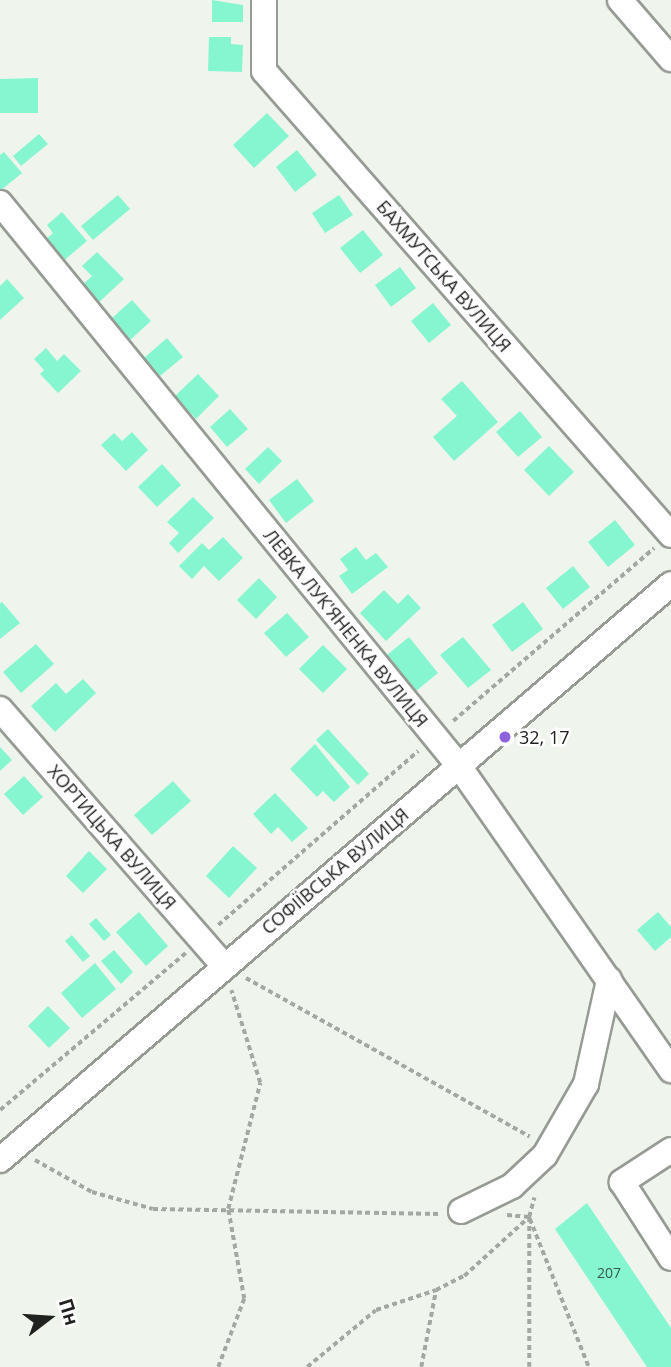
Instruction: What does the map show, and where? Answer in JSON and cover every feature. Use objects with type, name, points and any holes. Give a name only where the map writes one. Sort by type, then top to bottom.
[{"type":"street","name":"БАХМУТСЬКА ВУЛИЦЯ","points":[[264,0],[264,71],[671,535]]},
{"type":"street","points":[[620,0],[671,59]]},
{"type":"street","name":"ЛЕВКА ЛУК'ЯНЕНКА ВУЛИЦЯ","points":[[0,203],[459,766],[671,1070]]},
{"type":"street","name":"СОФІЇВСЬКА ВУЛИЦЯ","points":[[7,1154],[223,965],[671,584]]},
{"type":"street","name":"ХОРТИЦЬКА ВУЛИЦЯ","points":[[0,709],[223,965]]},
{"type":"street","points":[[461,1211],[512,1186],[550,1147],[586,1084],[609,980]]},
{"type":"street","points":[[671,1150],[622,1182],[671,1258]]},
{"type":"path","points":[[0,1110],[202,940],[671,535]]},
{"type":"path","points":[[223,965],[426,1083],[550,1147]]},
{"type":"path","points":[[218,1367],[244,1299],[228,1209],[260,1083],[223,965]]},
{"type":"path","points":[[7,1154],[92,1192],[153,1209],[432,1216],[461,1211]]},
{"type":"path","points":[[529,1367],[529,1217],[535,1192]]},
{"type":"path","points":[[502,1215],[529,1217]]},
{"type":"path","points":[[307,1367],[368,1315],[436,1290],[464,1276],[529,1217]]},
{"type":"path","points":[[529,1217],[589,1367]]},
{"type":"path","points":[[421,1367],[436,1290]]},
{"type":"building","points":[[212,0],[243,5],[243,22],[212,22]]},
{"type":"building","points":[[209,37],[231,37],[231,44],[243,45],[242,72],[208,71]]},
{"type":"building","points":[[38,78],[38,113],[0,113],[0,79]]},
{"type":"building","points":[[267,113],[289,136],[254,168],[233,145]]},
{"type":"building","points":[[39,134],[48,144],[21,166],[13,156]]},
{"type":"building","points":[[297,150],[317,175],[295,192],[276,167]]},
{"type":"building","points":[[4,152],[22,173],[0,191],[0,155]]},
{"type":"building","points":[[118,195],[130,209],[93,240],[81,226]]},
{"type":"building","points":[[339,195],[353,215],[325,233],[312,213]]},
{"type":"building","points":[[62,212],[87,241],[61,263],[43,242],[53,233],[47,225]]},
{"type":"building","points":[[363,230],[383,255],[360,273],[340,248]]},
{"type":"building","points":[[97,252],[124,279],[97,304],[80,287],[92,276],[82,266]]},
{"type":"building","points":[[400,267],[416,288],[391,307],[375,285]]},
{"type":"building","points":[[7,279],[24,298],[0,320],[0,286]]},
{"type":"building","points":[[132,300],[151,321],[129,341],[110,320]]},
{"type":"building","points":[[433,303],[451,325],[429,343],[411,321]]},
{"type":"building","points":[[167,338],[183,357],[160,376],[144,358]]},
{"type":"building","points":[[46,348],[57,361],[64,354],[81,371],[58,393],[40,374],[44,370],[34,359]]},
{"type":"building","points":[[198,374],[219,396],[196,419],[175,396]]},
{"type":"building","points":[[462,381],[498,422],[454,461],[433,437],[457,416],[441,399]]},
{"type":"building","points":[[230,409],[248,429],[227,447],[210,427]]},
{"type":"building","points":[[520,411],[542,437],[518,457],[496,432]]},
{"type":"building","points":[[132,432],[148,450],[126,471],[101,445],[114,433],[122,441]]},
{"type":"building","points":[[549,446],[574,472],[549,496],[524,470]]},
{"type":"building","points":[[268,447],[282,461],[259,484],[245,469]]},
{"type":"building","points":[[162,464],[181,485],[157,507],[138,487]]},
{"type":"building","points":[[297,479],[314,501],[286,523],[269,500]]},
{"type":"building","points":[[193,497],[214,518],[178,553],[169,543],[179,533],[167,522]]},
{"type":"building","points":[[615,520],[635,545],[608,567],[588,542]]},
{"type":"building","points":[[223,537],[243,558],[219,581],[204,566],[192,579],[179,566],[202,543],[209,550]]},
{"type":"building","points":[[356,547],[366,560],[376,553],[388,567],[352,594],[339,576],[348,570],[340,559]]},
{"type":"building","points":[[573,566],[590,587],[563,609],[546,588]]},
{"type":"building","points":[[259,578],[277,597],[256,619],[237,600]]},
{"type":"building","points":[[384,590],[398,604],[408,594],[421,608],[386,641],[360,613]]},
{"type":"building","points":[[2,602],[20,623],[0,639],[0,603]]},
{"type":"building","points":[[523,602],[543,629],[512,652],[492,625]]},
{"type":"building","points":[[287,613],[309,637],[286,657],[264,633]]},
{"type":"building","points":[[409,637],[438,673],[416,691],[387,655]]},
{"type":"building","points":[[463,637],[491,670],[468,688],[440,655]]},
{"type":"building","points":[[36,644],[54,664],[21,693],[3,672]]},
{"type":"building","points":[[323,645],[347,669],[323,693],[299,669]]},
{"type":"building","points":[[83,679],[96,693],[55,732],[31,706],[56,683],[66,694]]},
{"type":"building","points":[[328,729],[369,774],[358,785],[316,740]]},
{"type":"building","points":[[315,744],[350,787],[334,802],[323,791],[317,797],[290,769]]},
{"type":"building","points":[[0,747],[12,760],[0,771]]},
{"type":"building","points":[[24,776],[43,797],[23,815],[4,794]]},
{"type":"building","points":[[173,781],[191,801],[152,835],[134,815]]},
{"type":"building","points":[[275,793],[308,828],[292,842],[278,827],[271,834],[253,814]]},
{"type":"building","points":[[233,846],[257,868],[229,898],[206,876]]},
{"type":"building","points":[[89,851],[107,869],[83,893],[66,876]]},
{"type":"building","points":[[139,912],[168,946],[146,966],[116,932]]},
{"type":"building","points":[[658,912],[671,927],[671,937],[655,951],[637,930]]},
{"type":"building","points":[[96,918],[111,935],[104,941],[89,924]]},
{"type":"building","points":[[72,935],[90,956],[83,962],[65,941]]},
{"type":"building","points":[[114,950],[133,972],[121,984],[101,961]]},
{"type":"building","points":[[95,963],[116,989],[82,1018],[61,993]]},
{"type":"building","points":[[48,1006],[70,1028],[49,1048],[28,1026]]},
{"type":"building","points":[[587,1203],[671,1328],[671,1367],[647,1367],[555,1229]]},
{"type":"place","name":"32, 17","points":[[505,737]]}]
